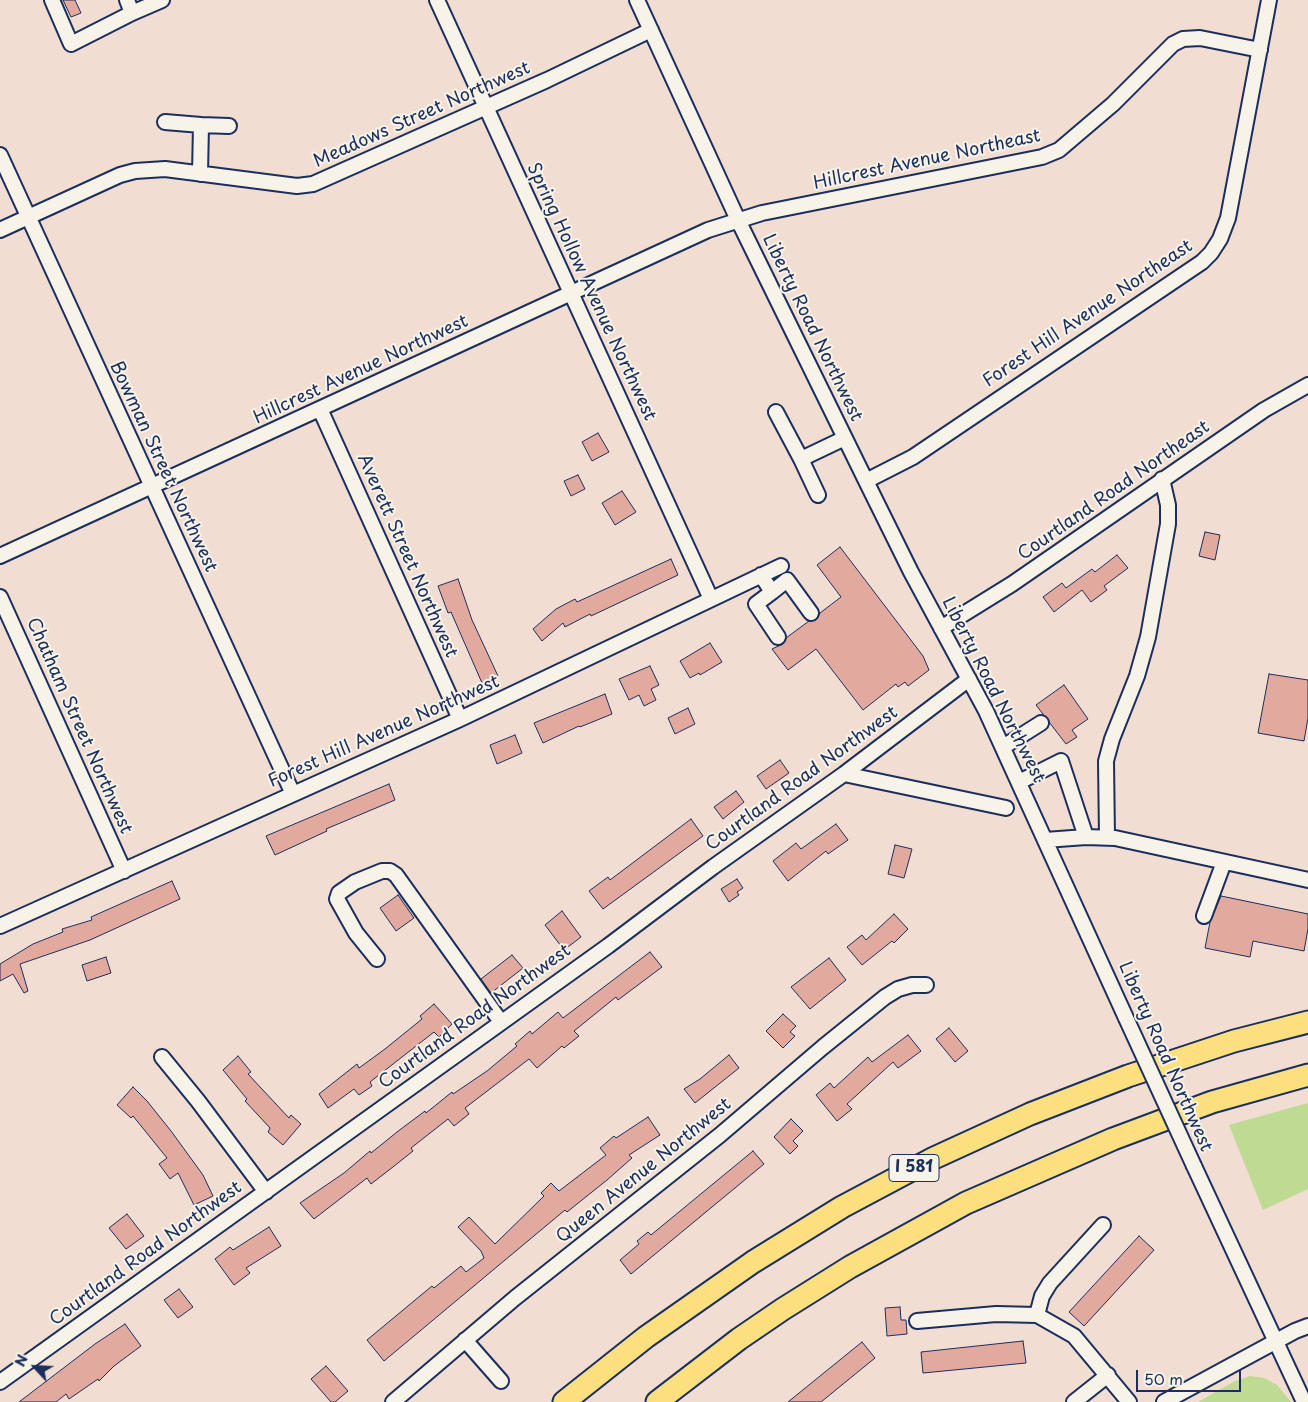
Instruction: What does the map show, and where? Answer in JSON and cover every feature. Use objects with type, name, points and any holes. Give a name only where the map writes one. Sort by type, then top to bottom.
[{"type":"highway","name":"I 581","points":[[564,1402],[646,1337],[753,1262],[842,1207],[934,1158],[1030,1114],[1128,1076],[1234,1041],[1308,1022]]},
{"type":"highway","points":[[656,1402],[739,1339],[783,1309],[850,1267],[966,1203],[1113,1139],[1212,1102],[1308,1074]]},
{"type":"street","points":[[52,0],[71,44],[162,0]]},
{"type":"street","points":[[126,0],[132,13]]},
{"type":"street","name":"Spring Hollow Avenue Northwest","points":[[437,0],[711,599]]},
{"type":"street","name":"Liberty Road Northwest","points":[[637,0],[738,220],[866,481],[1003,747],[1304,1402]]},
{"type":"street","name":"Forest Hill Avenue Northeast","points":[[866,481],[913,457],[1202,262],[1211,253],[1220,239],[1228,218],[1269,0]]},
{"type":"street","name":"Meadows Street Northwest","points":[[0,230],[120,175],[135,170],[154,169],[297,186],[312,184],[486,107],[651,30]]},
{"type":"street","name":"Hillcrest Avenue Northeast","points":[[738,220],[762,213],[1042,157],[1066,146],[1113,104],[1174,44],[1183,39],[1200,38],[1260,50]]},
{"type":"street","points":[[165,122],[229,126]]},
{"type":"street","points":[[200,174],[201,125]]},
{"type":"street","name":"Bowman Street Northwest","points":[[0,155],[293,794]]},
{"type":"street","name":"Hillcrest Avenue Northwest","points":[[0,556],[708,230],[738,220]]},
{"type":"street","name":"Courtland Road Northeast","points":[[941,628],[1012,584],[1264,410],[1308,385]]},
{"type":"street","name":"Averett Street Northwest","points":[[320,409],[460,719]]},
{"type":"street","points":[[776,412],[818,495]]},
{"type":"street","points":[[801,459],[845,438]]},
{"type":"street","points":[[1107,838],[1106,761],[1148,637],[1168,524],[1168,505],[1162,479]]},
{"type":"street","name":"Forest Hill Avenue Northwest","points":[[0,926],[460,719],[781,566]]},
{"type":"street","points":[[761,575],[772,592]]},
{"type":"street","points":[[778,638],[756,604],[787,580],[811,613]]},
{"type":"street","name":"Chatham Street Northwest","points":[[0,597],[124,871]]},
{"type":"street","name":"Courtland Road Northwest","points":[[0,1382],[608,946],[713,867],[844,774],[969,680]]},
{"type":"street","points":[[1003,747],[1042,723]]},
{"type":"street","points":[[1019,782],[1061,761],[1086,837]]},
{"type":"street","points":[[844,774],[1006,808]]},
{"type":"street","points":[[1045,840],[1086,837],[1107,838],[1308,880]]},
{"type":"street","points":[[1204,916],[1224,862]]},
{"type":"street","points":[[377,959],[356,933],[337,899],[339,893],[354,882],[382,870],[390,871],[396,875],[501,1022]]},
{"type":"street","name":"Queen Avenue Northwest","points":[[393,1402],[465,1340],[720,1136],[822,1047],[885,997],[898,989],[912,985],[926,985]]},
{"type":"street","points":[[162,1057],[198,1101],[266,1192]]},
{"type":"street","points":[[1037,1316],[1042,1296],[1050,1283],[1102,1225]]},
{"type":"street","points":[[917,1321],[996,1314],[1037,1316],[1074,1336],[1129,1402]]},
{"type":"street","points":[[1164,1402],[1295,1331],[1308,1326]]},
{"type":"street","points":[[465,1340],[501,1381]]},
{"type":"street","points":[[1074,1402],[1108,1375]]},
{"type":"green space","points":[[1308,1103],[1308,1189],[1263,1210],[1229,1125]]},
{"type":"green space","points":[[1250,1376],[1264,1378],[1277,1385],[1291,1402],[1198,1402],[1235,1381]]},
{"type":"building","points":[[63,0],[75,0],[81,13],[71,17]]},
{"type":"building","points":[[598,433],[609,452],[592,461],[582,442]]},
{"type":"building","points":[[578,475],[585,489],[571,496],[564,481]]},
{"type":"building","points":[[622,491],[636,512],[615,525],[602,503]]},
{"type":"building","points":[[1205,532],[1220,535],[1215,560],[1199,556]]},
{"type":"building","points":[[840,547],[923,656],[929,670],[908,686],[905,682],[898,687],[896,684],[863,710],[816,649],[788,670],[772,649],[783,644],[786,638],[809,621],[816,620],[820,613],[841,597],[817,565]]},
{"type":"building","points":[[1117,555],[1128,568],[1104,586],[1107,590],[1091,602],[1082,590],[1054,612],[1043,597],[1062,583],[1066,588],[1092,569],[1095,572]]},
{"type":"building","points":[[671,559],[678,575],[565,627],[563,623],[542,641],[533,629],[556,609],[575,599],[577,602]]},
{"type":"building","points":[[458,579],[472,620],[498,676],[482,683],[451,612],[448,613],[438,586]]},
{"type":"building","points":[[710,643],[722,662],[700,675],[699,673],[690,678],[680,661]]},
{"type":"building","points":[[650,666],[659,685],[651,689],[656,700],[644,706],[639,695],[629,700],[619,679]]},
{"type":"building","points":[[1269,674],[1308,680],[1308,718],[1304,741],[1258,733]]},
{"type":"building","points":[[1064,685],[1088,719],[1072,730],[1077,737],[1066,744],[1036,705]]},
{"type":"building","points":[[605,694],[612,714],[579,726],[543,743],[534,723]]},
{"type":"building","points":[[688,708],[695,724],[675,734],[668,718]]},
{"type":"building","points":[[515,735],[522,753],[497,764],[490,745]]},
{"type":"building","points":[[780,760],[789,773],[766,789],[757,776]]},
{"type":"building","points":[[389,784],[395,800],[326,829],[327,831],[275,855],[266,836]]},
{"type":"building","points":[[736,791],[744,802],[723,819],[714,807]]},
{"type":"building","points":[[691,819],[703,836],[603,909],[589,891],[608,877],[610,880]]},
{"type":"building","points":[[836,824],[848,840],[828,854],[826,851],[788,881],[773,861],[796,843],[801,849]]},
{"type":"building","points":[[895,845],[912,849],[904,878],[888,874]]},
{"type":"building","points":[[737,879],[743,888],[737,892],[739,895],[729,902],[721,889]]},
{"type":"building","points":[[172,881],[180,899],[90,940],[20,964],[28,991],[24,993],[13,974],[0,981],[0,964],[33,944],[63,932],[62,929],[92,920],[91,917]]},
{"type":"building","points":[[398,895],[414,918],[396,931],[380,908]]},
{"type":"building","points":[[1221,896],[1308,914],[1308,929],[1304,951],[1253,941],[1250,957],[1205,948],[1210,922]]},
{"type":"building","points":[[562,911],[581,937],[564,950],[545,925]]},
{"type":"building","points":[[894,914],[908,929],[894,943],[892,941],[862,965],[847,947],[862,935],[866,940]]},
{"type":"building","points":[[650,952],[662,967],[618,1000],[616,997],[574,1031],[579,1036],[564,1048],[562,1046],[537,1068],[529,1059],[465,1108],[469,1114],[454,1126],[448,1119],[411,1148],[413,1151],[371,1184],[367,1178],[314,1219],[300,1203],[344,1173],[370,1151],[371,1153],[425,1111],[426,1113],[452,1092],[453,1094],[487,1071],[517,1046],[515,1044],[530,1031],[532,1034],[558,1012],[563,1018]]},
{"type":"building","points":[[512,955],[523,968],[491,993],[481,979]]},
{"type":"building","points":[[106,957],[111,973],[87,981],[82,965]]},
{"type":"building","points":[[829,958],[846,980],[810,1009],[791,987]]},
{"type":"building","points":[[434,1004],[452,1024],[439,1037],[434,1032],[370,1082],[372,1086],[359,1095],[354,1089],[328,1108],[319,1094],[357,1064],[359,1068],[385,1049],[422,1019],[420,1016]]},
{"type":"building","points":[[783,1014],[796,1026],[790,1032],[795,1036],[783,1048],[766,1031]]},
{"type":"building","points":[[949,1028],[968,1051],[955,1062],[936,1039]]},
{"type":"building","points":[[908,1035],[921,1051],[898,1068],[893,1062],[847,1104],[852,1109],[837,1121],[816,1095],[830,1083],[834,1088],[868,1057],[872,1062]]},
{"type":"building","points":[[729,1055],[739,1068],[695,1103],[684,1089],[700,1079]]},
{"type":"building","points":[[238,1056],[251,1072],[248,1074],[289,1118],[291,1115],[301,1124],[283,1145],[268,1132],[270,1128],[245,1101],[247,1099],[223,1070]]},
{"type":"building","points":[[133,1087],[171,1131],[203,1175],[213,1196],[194,1205],[178,1173],[170,1179],[159,1164],[167,1158],[133,1116],[131,1118],[117,1105]]},
{"type":"building","points":[[648,1117],[660,1135],[629,1155],[632,1158],[607,1180],[567,1212],[565,1210],[384,1361],[367,1340],[432,1286],[434,1288],[461,1266],[466,1272],[484,1258],[481,1251],[458,1227],[469,1217],[495,1244],[544,1196],[541,1193],[551,1183],[559,1191],[606,1155],[600,1148],[614,1136],[616,1138]]},
{"type":"building","points":[[791,1119],[803,1131],[793,1141],[798,1146],[790,1154],[774,1137]]},
{"type":"building","points":[[753,1151],[764,1164],[631,1274],[620,1260],[639,1244],[637,1241],[648,1232],[651,1235]]},
{"type":"building","points":[[127,1214],[144,1236],[126,1249],[109,1228]]},
{"type":"building","points":[[269,1227],[281,1246],[246,1268],[250,1273],[234,1285],[215,1259],[230,1247],[233,1250]]},
{"type":"building","points":[[1139,1236],[1154,1250],[1084,1326],[1069,1312]]},
{"type":"building","points":[[179,1289],[193,1307],[178,1318],[164,1300]]},
{"type":"building","points":[[900,1307],[901,1320],[906,1320],[907,1334],[887,1336],[885,1308]]},
{"type":"building","points":[[125,1324],[141,1346],[114,1366],[99,1381],[98,1379],[69,1399],[66,1394],[56,1402],[19,1402],[95,1344]]},
{"type":"building","points":[[1023,1341],[1026,1363],[923,1373],[921,1352]]},
{"type":"building","points":[[862,1342],[875,1358],[821,1402],[788,1402]]},
{"type":"building","points":[[326,1366],[348,1391],[335,1402],[331,1402],[311,1379]]}]
